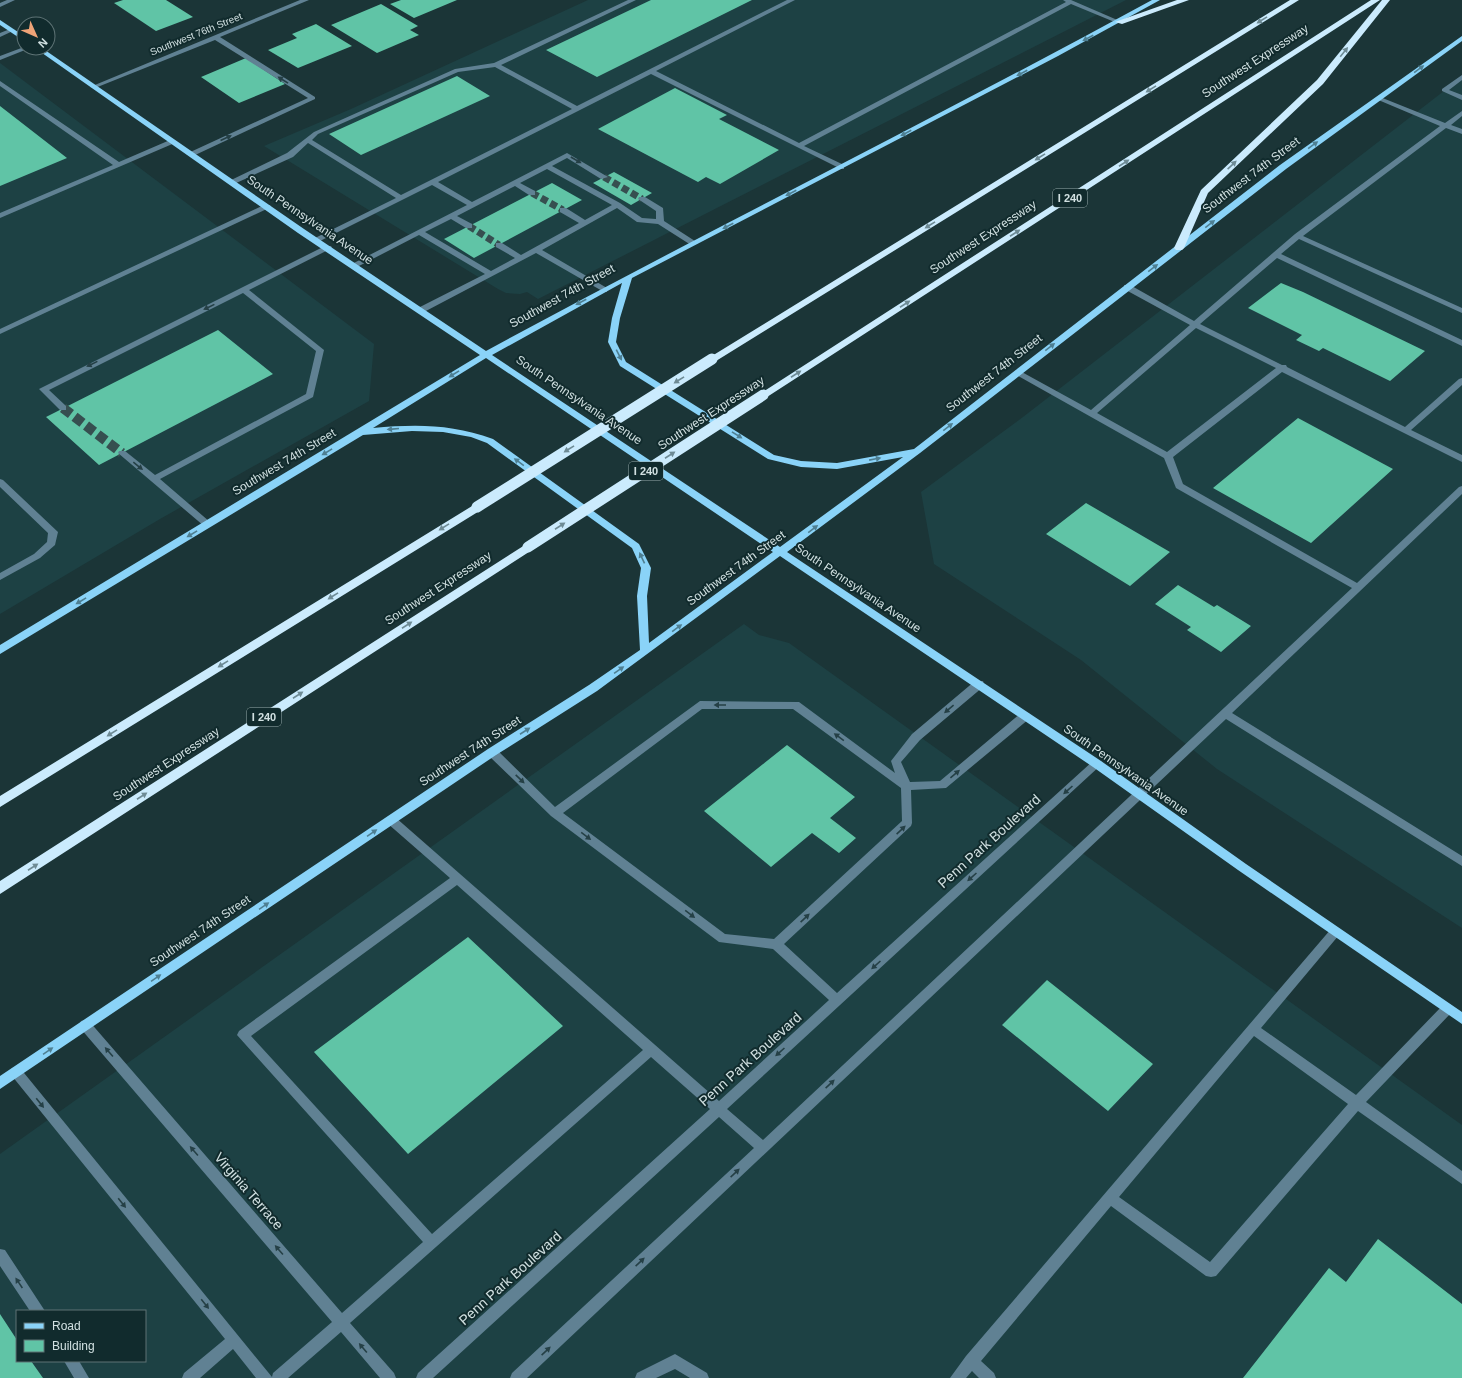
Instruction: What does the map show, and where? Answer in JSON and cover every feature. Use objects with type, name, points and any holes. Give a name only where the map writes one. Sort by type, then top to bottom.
[{"type":"highway","points":[[1119,22],[1185,0]]},
{"type":"highway","points":[[0,802],[477,507],[712,359],[1295,0]]},
{"type":"highway","name":"Southwest Expressway","points":[[0,888],[1376,0]]},
{"type":"highway","points":[[1179,248],[1204,192],[1320,82],[1386,0]]},
{"type":"main road","name":"Southwest 74th Street","points":[[0,650],[361,432],[487,354],[628,276],[1119,22],[1157,0]]},
{"type":"main road","points":[[0,22],[16,33]]},
{"type":"main road","name":"Southwest 74th Street","points":[[0,1083],[492,752],[593,688],[645,651],[782,552],[917,451],[1283,167],[1462,38]]},
{"type":"main road","name":"South Pennsylvania Avenue","points":[[49,56],[316,241],[487,354],[1097,764],[1462,1019]]},
{"type":"main road","points":[[628,276],[616,318],[612,342],[624,364],[771,457],[801,464],[837,466],[917,451]]},
{"type":"main road","points":[[361,432],[426,427],[472,433],[490,441],[636,546],[646,568],[642,596],[645,651]]},
{"type":"street","points":[[0,4],[12,0]]},
{"type":"street","name":"Southwest 76th Street","points":[[93,87],[306,0]]},
{"type":"street","points":[[231,182],[290,155],[316,133],[456,70],[496,65],[632,0]]},
{"type":"street","points":[[316,241],[792,0]]},
{"type":"street","points":[[799,146],[1069,1],[1119,22]]},
{"type":"street","points":[[0,35],[12,30]]},
{"type":"street","points":[[190,154],[313,98],[215,37]]},
{"type":"street","points":[[0,58],[16,52]]},
{"type":"street","points":[[496,65],[577,110]]},
{"type":"street","points":[[652,72],[841,167]]},
{"type":"street","points":[[1462,77],[1444,90],[1462,98]]},
{"type":"street","points":[[0,83],[118,165]]},
{"type":"street","points":[[1378,98],[1462,132]]},
{"type":"street","points":[[1091,414],[1298,236],[1462,112]]},
{"type":"street","points":[[308,140],[401,198]]},
{"type":"street","points":[[0,216],[173,142]]},
{"type":"street","points":[[354,265],[567,155],[604,177]]},
{"type":"street","points":[[547,166],[640,220],[660,222],[694,243]]},
{"type":"street","points":[[432,182],[472,205]]},
{"type":"street","points":[[515,183],[532,193]]},
{"type":"street","points":[[642,199],[660,210],[660,222]]},
{"type":"street","points":[[421,310],[617,206]]},
{"type":"street","points":[[0,332],[267,207]]},
{"type":"street","points":[[563,210],[585,223]]},
{"type":"street","points":[[451,216],[469,226]]},
{"type":"street","points":[[420,232],[491,274]]},
{"type":"street","points":[[1298,236],[1462,311]]},
{"type":"street","points":[[499,245],[521,258]]},
{"type":"street","points":[[63,408],[43,389],[328,248]]},
{"type":"street","points":[[536,250],[604,290]]},
{"type":"street","points":[[1276,255],[1462,343]]},
{"type":"street","points":[[1127,288],[1196,325],[1283,367],[1462,459]]},
{"type":"street","points":[[154,479],[310,395],[320,350],[244,290]]},
{"type":"street","points":[[1168,456],[1283,367]]},
{"type":"street","points":[[1017,373],[1168,456],[1179,486],[1359,588]]},
{"type":"street","points":[[1406,430],[1462,381]]},
{"type":"street","points":[[122,453],[208,524]]},
{"type":"street","points":[[0,482],[53,532],[52,543],[37,556],[0,577]]},
{"type":"street","points":[[517,1378],[1226,714],[1462,489]]},
{"type":"street","points":[[776,944],[907,823],[906,786],[896,761],[916,737],[979,684]]},
{"type":"street","points":[[555,813],[700,705],[795,705],[906,786],[942,784],[1025,716]]},
{"type":"street","points":[[1226,714],[1462,862]]},
{"type":"street","points":[[492,752],[555,813],[723,939],[776,944],[837,1000]]},
{"type":"street","name":"Penn Park Boulevard","points":[[423,1378],[1097,764]]},
{"type":"street","points":[[391,820],[762,1147]]},
{"type":"street","points":[[432,1243],[243,1035],[457,879]]},
{"type":"street","points":[[957,1378],[1336,932]]},
{"type":"street","points":[[1110,1198],[1211,1271],[1357,1103],[1447,1009]]},
{"type":"street","name":"Virginia Terrace","points":[[85,1026],[388,1378]]},
{"type":"street","points":[[1253,1029],[1462,1178]]},
{"type":"street","points":[[278,1378],[651,1050]]},
{"type":"street","points":[[16,1072],[265,1378]]},
{"type":"street","points":[[0,1255],[37,1310]]},
{"type":"street","points":[[189,1378],[234,1340]]},
{"type":"street","points":[[642,1378],[675,1361],[702,1378]]},
{"type":"street","points":[[971,1361],[989,1378]]},
{"type":"street","points":[[72,1362],[82,1378]]},
{"type":"shaded area","points":[[588,0],[1126,0],[538,299],[527,292],[520,294],[506,293],[498,289],[264,146],[351,109]]},
{"type":"shaded area","points":[[0,63],[374,344],[369,401],[160,519],[0,614]]},
{"type":"shaded area","points":[[1462,77],[1462,928],[1217,769],[1081,660],[934,564],[921,492],[1023,417]]},
{"type":"shaded area","points":[[744,624],[759,635],[789,643],[1462,1125],[1462,1378],[0,1378],[0,1154]]},
{"type":"building","points":[[123,0],[166,0],[193,17],[156,31],[114,3]]},
{"type":"building","points":[[401,0],[457,0],[414,18],[390,4]]},
{"type":"building","points":[[651,0],[752,0],[597,77],[546,50]]},
{"type":"building","points":[[381,4],[418,26],[410,30],[419,35],[377,53],[331,25]]},
{"type":"building","points":[[316,24],[352,46],[298,68],[268,50],[297,38],[292,34]]},
{"type":"building","points":[[246,58],[285,84],[239,103],[201,77]]},
{"type":"building","points":[[457,76],[490,96],[361,155],[329,134]]},
{"type":"building","points":[[675,88],[727,115],[719,119],[779,150],[720,184],[706,177],[698,182],[598,129]]},
{"type":"building","points":[[0,106],[67,158],[0,186]]},
{"type":"building","points":[[614,172],[652,193],[631,205],[593,183]]},
{"type":"building","points":[[552,183],[582,200],[474,258],[444,239]]},
{"type":"building","points":[[1281,283],[1303,292],[1425,351],[1390,381],[1323,348],[1319,351],[1296,340],[1302,335],[1248,308]]},
{"type":"building","points":[[218,330],[273,374],[99,465],[46,417]]},
{"type":"building","points":[[1298,418],[1393,469],[1311,543],[1213,488]]},
{"type":"building","points":[[1086,503],[1170,552],[1130,586],[1046,534]]},
{"type":"building","points":[[1178,585],[1214,607],[1217,605],[1251,626],[1221,652],[1187,630],[1191,627],[1155,604]]},
{"type":"building","points":[[787,745],[855,797],[830,818],[856,838],[839,853],[812,833],[771,867],[704,811]]},
{"type":"building","points":[[468,937],[563,1026],[408,1154],[314,1052]]},
{"type":"building","points":[[1047,980],[1153,1064],[1108,1111],[1002,1025]]},
{"type":"building","points":[[1378,1239],[1462,1304],[1462,1378],[1243,1378],[1329,1268],[1346,1282]]},
{"type":"building","points":[[0,1314],[16,1338],[16,1362],[32,1362],[43,1378],[0,1378]]},
{"type":"tunnel","points":[[604,177],[642,199]]},
{"type":"tunnel","points":[[532,193],[563,210]]},
{"type":"tunnel","points":[[469,226],[499,245]]},
{"type":"tunnel","points":[[63,408],[122,453]]}]
